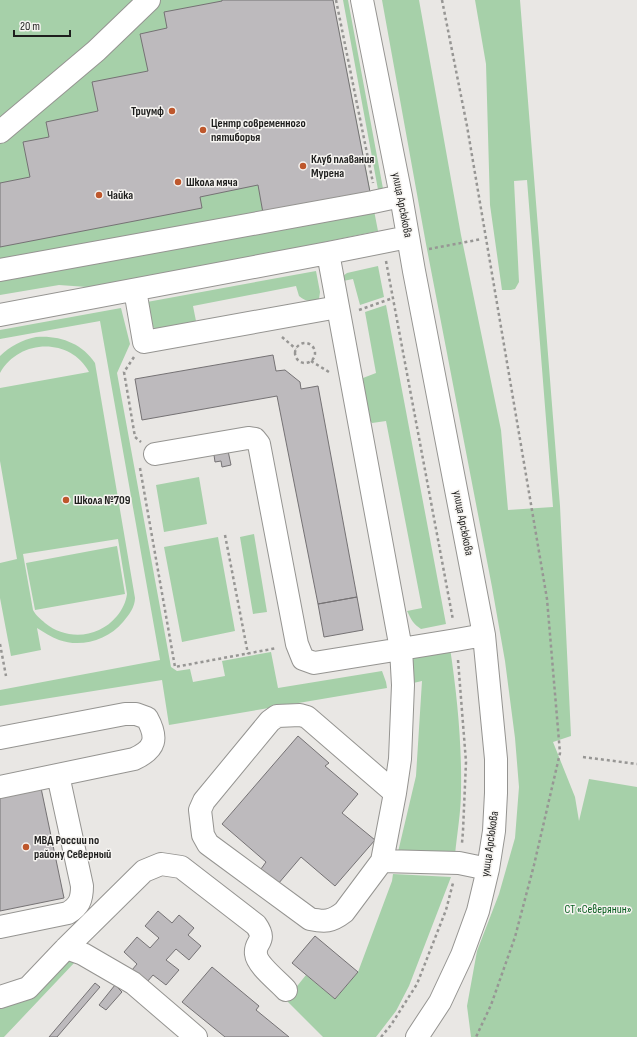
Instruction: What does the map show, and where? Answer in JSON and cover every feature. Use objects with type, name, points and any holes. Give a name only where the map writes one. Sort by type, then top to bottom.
[{"type":"street","points":[[0,132],[96,52],[149,0]]},
{"type":"street","name":"улица Арсюкова","points":[[362,0],[401,196],[416,243],[484,634],[496,759],[494,832],[488,869],[478,911],[462,954],[440,1002],[417,1037]]},
{"type":"street","points":[[0,270],[401,196]]},
{"type":"street","points":[[0,314],[135,290],[382,242],[416,243]]},
{"type":"street","points":[[328,253],[401,649],[403,685],[400,758],[396,793],[382,860],[344,912],[336,918],[323,921],[310,919],[208,844],[203,835],[200,810],[204,801],[270,721],[277,716],[300,715],[307,717],[396,793]]},
{"type":"street","points":[[135,290],[144,342],[339,312]]},
{"type":"street","points":[[156,454],[248,438],[255,439],[259,444],[297,644],[303,659],[314,663],[456,640],[484,634]]},
{"type":"street","points":[[0,738],[125,714],[136,714],[147,718],[153,728],[154,740],[148,751],[134,759],[0,787]]},
{"type":"street","points":[[0,927],[68,913],[75,909],[80,901],[82,886],[58,775]]},
{"type":"street","points":[[382,860],[459,863],[488,869]]},
{"type":"street","points":[[0,997],[28,988],[144,871],[161,864],[181,867],[256,925],[260,931],[261,940],[256,949],[256,955],[261,964],[286,990]]},
{"type":"street","points":[[66,948],[83,954],[133,983],[196,1037]]},
{"type":"path","points":[[336,0],[376,201]]},
{"type":"path","points":[[442,0],[467,126],[547,599],[560,753],[534,865],[515,937],[491,1005],[476,1037]]},
{"type":"path","points":[[416,243],[482,238]]},
{"type":"path","points":[[381,1037],[391,1025],[417,984],[446,910],[459,863],[463,831],[466,762],[456,640],[382,242]]},
{"type":"path","points":[[339,312],[393,298]]},
{"type":"path","points":[[144,342],[124,372],[135,437],[156,454]]},
{"type":"path","points":[[303,344],[312,346],[314,352],[313,358],[305,363],[299,361],[296,355],[296,349],[298,346],[303,344]]},
{"type":"path","points":[[156,454],[138,457],[175,667],[297,644]]},
{"type":"path","points":[[225,535],[248,654]]},
{"type":"path","points":[[0,644],[6,676]]},
{"type":"path","points":[[583,757],[637,764]]},
{"type":"green space","name":"Центр современного пятиборья","points":[[0,0],[333,0],[378,231],[102,286],[87,287],[59,285],[0,295]]},
{"type":"green space","points":[[343,0],[348,0],[384,194],[379,195]]},
{"type":"green space","name":"СТ «Северянин»","points":[[382,0],[419,0],[461,235],[501,430],[508,510],[553,507],[527,180],[514,181],[519,282],[515,289],[502,290],[490,205],[486,64],[475,0],[520,0],[560,506],[571,736],[553,742],[575,797],[579,821],[589,779],[637,787],[637,1037],[471,1037],[467,1006],[477,951],[499,894],[515,838],[519,787],[515,738],[505,661],[492,587],[426,244]]},
{"type":"green space","points":[[378,266],[384,297],[360,305],[353,279],[343,281],[343,276],[347,273]]},
{"type":"green space","points":[[316,271],[320,292],[319,299],[316,300],[309,301],[299,296],[296,286],[193,306],[196,321],[192,325],[159,331],[150,325],[147,302]]},
{"type":"green space","points":[[386,305],[446,624],[421,629],[414,623],[407,611],[422,608],[386,421],[372,423],[368,418],[361,383],[363,378],[376,373],[365,312]]},
{"type":"green space","points":[[121,308],[130,344],[117,373],[171,667],[177,671],[190,669],[193,682],[225,676],[222,661],[271,652],[278,688],[382,671],[387,688],[169,725],[162,680],[0,706],[0,690],[160,660],[100,321],[0,339],[0,330]]},
{"type":"green space","points":[[53,337],[77,345],[90,356],[95,363],[135,601],[129,614],[117,628],[102,638],[85,643],[67,642],[56,639],[37,628],[41,650],[11,656],[0,598],[0,563],[17,559],[0,461],[0,388],[89,372],[80,361],[70,353],[58,348],[44,347],[32,349],[19,354],[8,362],[0,373],[0,356],[12,346],[31,338]],"holes":[[[118,539],[127,594],[125,603],[119,614],[101,629],[92,633],[63,633],[45,623],[33,610],[23,554]]]},
{"type":"green space","points":[[199,477],[207,524],[164,532],[156,485]]},
{"type":"green space","points":[[254,534],[267,612],[253,614],[240,537]]},
{"type":"green space","points":[[218,537],[235,631],[182,642],[164,547]]},
{"type":"green space","points":[[117,546],[125,594],[35,610],[26,563]]},
{"type":"green space","points":[[450,648],[457,701],[461,755],[461,799],[455,855],[398,852],[416,776],[422,681],[409,684],[412,656]]},
{"type":"green space","points":[[393,874],[451,877],[409,986],[396,1011],[376,1037],[323,1037],[286,1000],[306,975],[335,999],[358,972],[392,881]]},
{"type":"green space","points":[[69,958],[75,962],[4,1037],[0,1037],[0,1003]]},
{"type":"building","name":"Центр современного пятиборья","points":[[222,0],[333,0],[370,192],[263,213],[258,185],[200,197],[202,208],[0,247],[0,183],[30,177],[23,142],[49,137],[46,122],[98,111],[92,82],[148,71],[140,34],[167,28],[164,12]]},
{"type":"building","points":[[273,355],[276,371],[285,370],[300,382],[301,389],[318,386],[357,597],[318,604],[277,396],[142,420],[135,379]]},
{"type":"building","points":[[227,446],[231,465],[222,467],[221,461],[215,462],[213,448]]},
{"type":"building","points":[[357,597],[363,630],[324,637],[318,604]]},
{"type":"building","points":[[298,736],[329,763],[325,766],[358,794],[342,813],[375,840],[335,886],[301,857],[278,884],[261,869],[266,862],[222,824]]},
{"type":"building","name":"МВД России по району Северный","points":[[41,788],[64,898],[0,911],[0,796]]},
{"type":"building","points":[[158,911],[172,923],[179,915],[194,928],[188,935],[201,946],[189,960],[176,949],[166,960],[179,970],[166,985],[153,975],[147,982],[132,970],[137,964],[124,952],[137,937],[150,948],[159,938],[145,926]]},
{"type":"building","points":[[315,936],[358,972],[335,999],[292,963]]},
{"type":"building","points":[[212,967],[259,1006],[256,1010],[289,1037],[225,1037],[182,1002]]},
{"type":"building","points":[[95,983],[100,987],[57,1037],[49,1037]]},
{"type":"building","points":[[115,985],[122,992],[106,1010],[99,1005]]},
{"type":"place","name":"Триумф","points":[[172,111]]},
{"type":"place","name":"Центр современного пятиборья","points":[[203,130]]},
{"type":"place","name":"Клуб плавания Мурена","points":[[303,166]]},
{"type":"place","name":"Школа мяча","points":[[178,182]]},
{"type":"place","name":"Чайка","points":[[99,195]]},
{"type":"place","name":"Школа №709","points":[[66,500]]},
{"type":"place","name":"МВД России по району Северный","points":[[26,847]]}]
